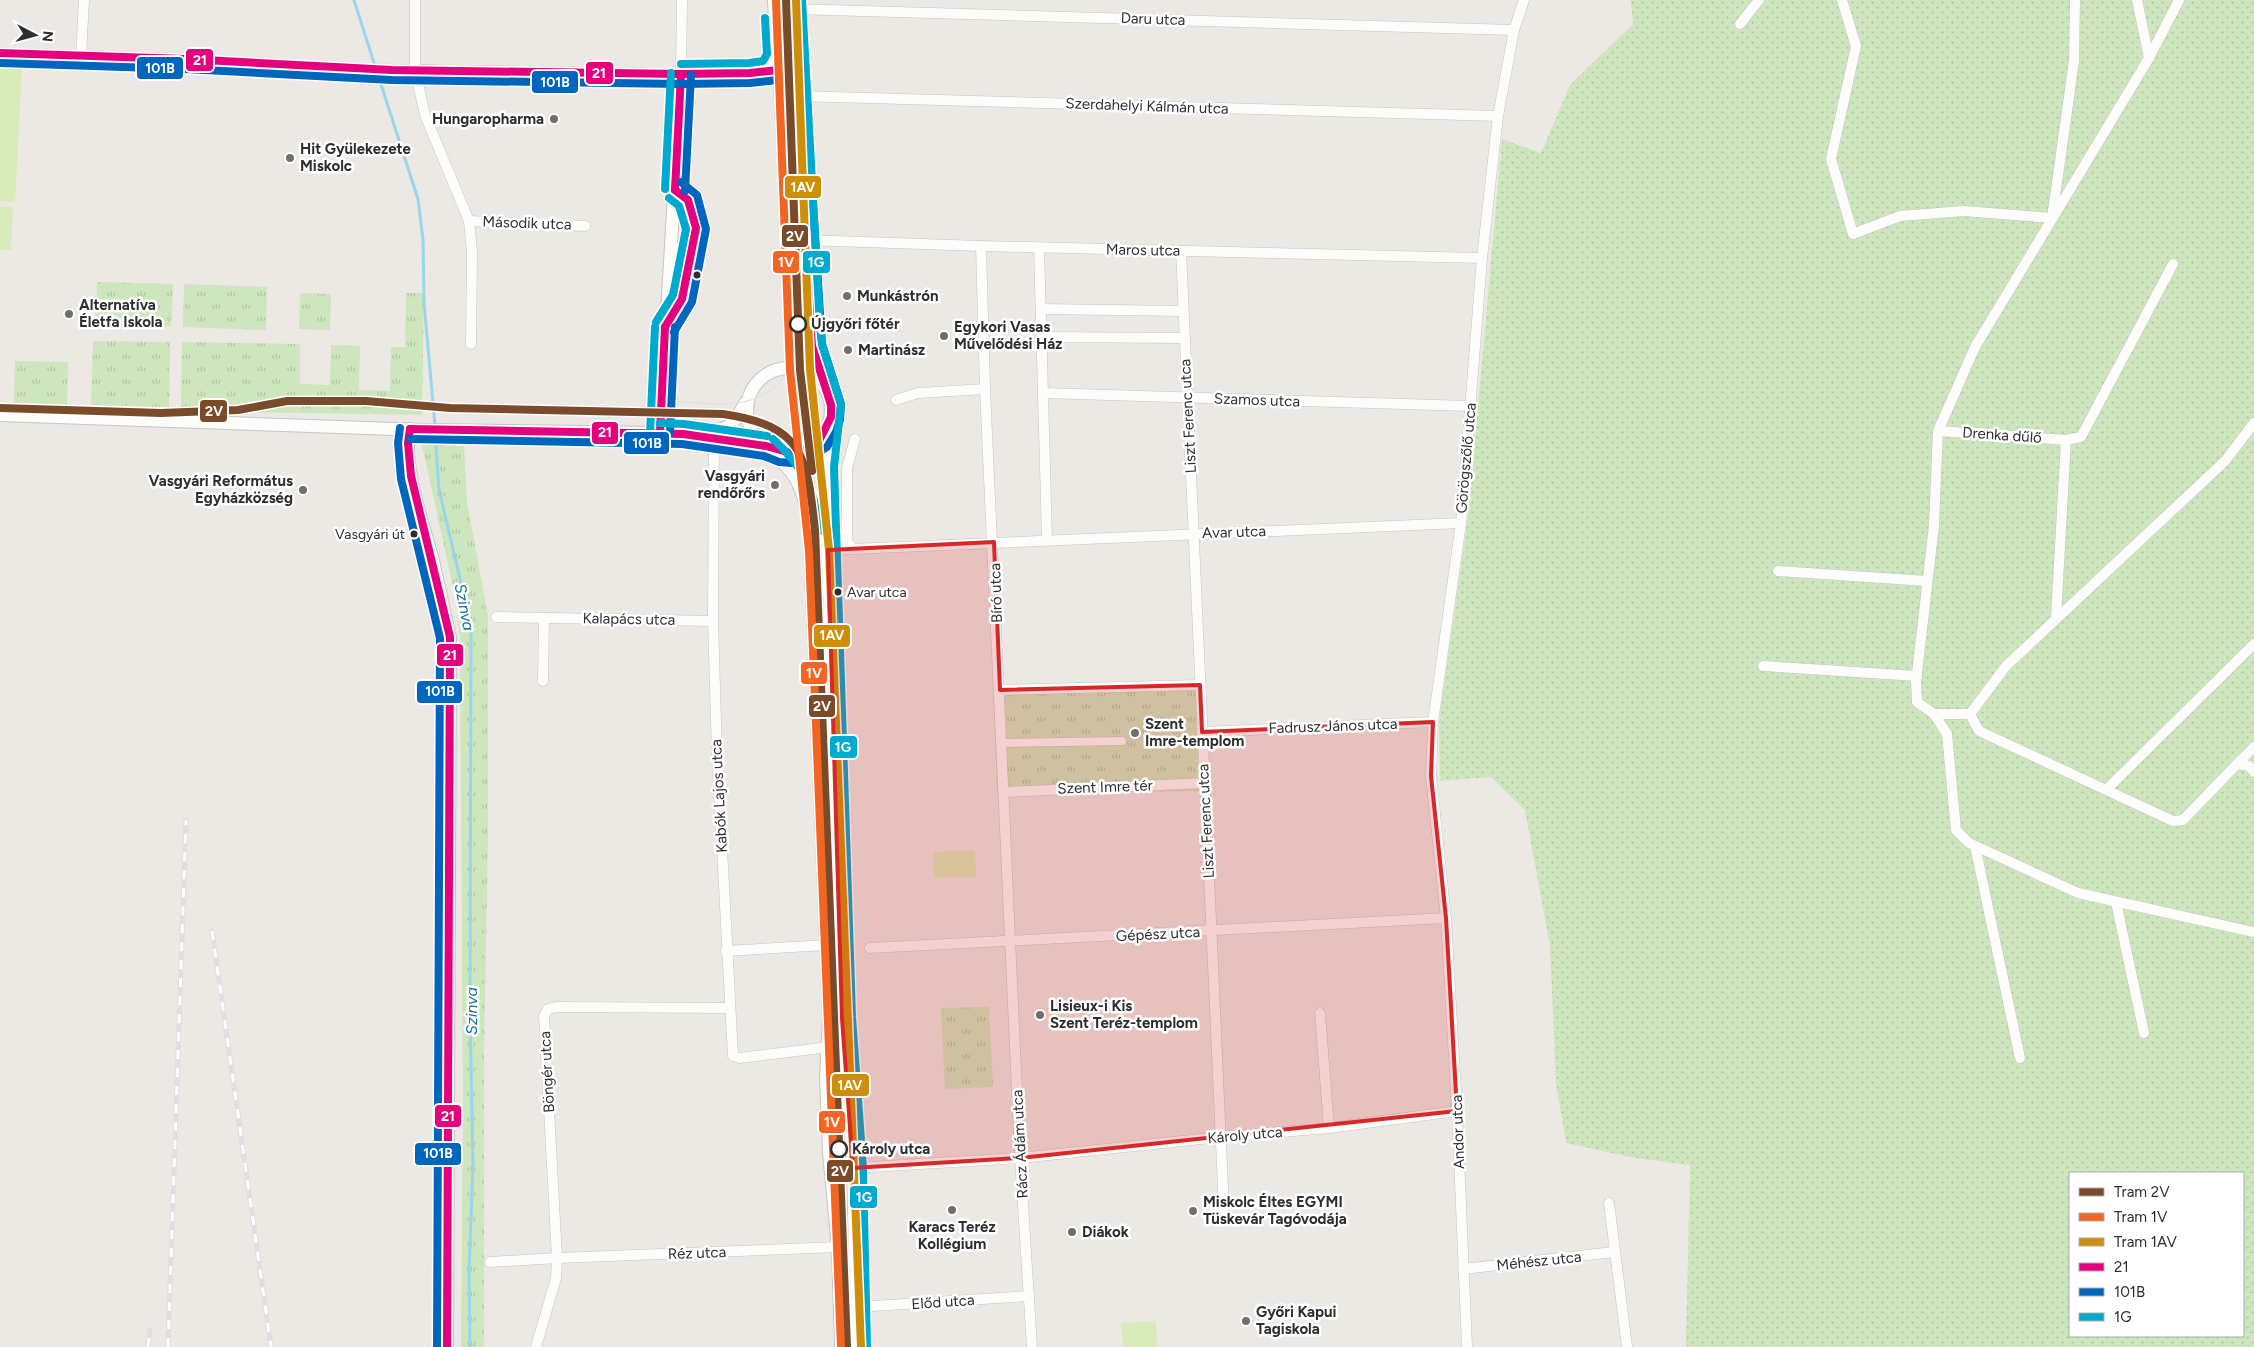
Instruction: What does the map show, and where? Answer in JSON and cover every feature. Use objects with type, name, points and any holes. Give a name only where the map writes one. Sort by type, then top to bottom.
[{"type":"street","points":[[81,56],[84,0]]},
{"type":"street","points":[[415,0],[415,70],[425,115],[469,221],[472,250],[471,344]]},
{"type":"street","points":[[660,434],[681,74],[682,0]]},
{"type":"street","points":[[774,0],[777,56],[772,70],[786,228],[792,235],[805,240]]},
{"type":"street","name":"Görögszőlő utca","points":[[1446,918],[1431,776],[1433,722],[1461,523],[1482,258],[1498,116],[1514,30],[1524,0]]},
{"type":"street","points":[[1740,24],[1759,0]]},
{"type":"street","points":[[1842,0],[1856,46],[1831,159],[1852,234],[1900,216],[1954,212],[2052,218]]},
{"type":"street","points":[[2052,218],[2074,62],[2075,0]]},
{"type":"street","points":[[2138,0],[2149,58]]},
{"type":"street","points":[[2179,0],[2149,58],[1975,347],[1938,431],[1934,525],[1917,676],[1918,702],[1934,714],[1947,734],[1956,830],[1969,843],[2078,892],[2254,932]]},
{"type":"street","points":[[0,416],[429,430],[683,434],[766,446],[782,452],[799,451],[820,439],[831,417],[831,406],[812,346],[795,81],[792,4]]},
{"type":"street","name":"Daru utca","points":[[792,4],[1514,30]]},
{"type":"street","points":[[0,53],[185,59],[392,70],[681,74],[750,73],[772,70],[789,74],[795,81]]},
{"type":"street","name":"Szerdahelyi Kálmán utca","points":[[797,96],[1498,116]]},
{"type":"street","name":"Második utca","points":[[469,221],[585,226]]},
{"type":"street","name":"Maros utca","points":[[805,240],[1039,248],[1482,258]]},
{"type":"street","name":"Bíró utca","points":[[981,246],[985,389],[994,542],[1011,940]]},
{"type":"street","points":[[1039,248],[1047,540]]},
{"type":"street","name":"Liszt Ferenc utca","points":[[1180,251],[1224,1210]]},
{"type":"street","points":[[2056,618],[2066,440],[2080,437],[2173,264]]},
{"type":"street","points":[[1041,309],[1183,311]]},
{"type":"street","points":[[1042,337],[1184,338]]},
{"type":"street","points":[[683,434],[727,428],[738,417],[757,382],[765,375],[783,368],[800,370],[815,376],[823,385]]},
{"type":"street","points":[[896,400],[918,393],[985,389]]},
{"type":"street","name":"Szamos utca","points":[[1043,393],[1470,406]]},
{"type":"street","points":[[750,394],[746,408],[748,424],[758,439],[793,473],[803,490],[809,516],[827,945],[829,1047],[826,1078],[830,1172],[838,1248],[841,1347]]},
{"type":"street","points":[[1970,714],[2006,666],[2225,462],[2254,424]]},
{"type":"street","points":[[827,428],[824,467],[831,548],[842,1018],[853,1168],[857,1347]]},
{"type":"street","points":[[410,429],[407,449],[419,513],[450,637],[447,1347]]},
{"type":"street","name":"Drenka dűlő","points":[[1938,431],[2066,440]]},
{"type":"street","name":"Kabók Lajos utca","points":[[714,438],[713,621],[726,951],[733,1056],[740,1058],[829,1047]]},
{"type":"street","points":[[852,548],[847,541],[846,468],[855,439]]},
{"type":"street","name":"Avar utca","points":[[831,548],[1461,523]]},
{"type":"street","points":[[1778,571],[1927,581]]},
{"type":"street","name":"Kalapács utca","points":[[496,617],[713,621]]},
{"type":"street","points":[[543,681],[544,618]]},
{"type":"street","points":[[2107,789],[2254,644]]},
{"type":"street","points":[[1764,666],[1917,676]]},
{"type":"street","points":[[1000,690],[1200,685]]},
{"type":"street","points":[[1934,714],[1970,714]]},
{"type":"street","points":[[1970,714],[1979,731],[2173,820],[2183,820],[2254,747]]},
{"type":"street","name":"Fadrusz János utca","points":[[1202,732],[1433,722]]},
{"type":"street","points":[[1002,743],[1122,741]]},
{"type":"street","points":[[2237,764],[2249,766],[2254,772]]},
{"type":"street","name":"Szent Imre tér","points":[[1004,792],[1204,783]]},
{"type":"street","points":[[1975,846],[2020,1058]]},
{"type":"street","points":[[2116,902],[2144,1033]]},
{"type":"street","name":"Gépész utca","points":[[870,948],[1446,918]]},
{"type":"street","name":"Andor utca","points":[[1446,918],[1457,1111],[1467,1347]]},
{"type":"street","name":"Rácz Ádám utca","points":[[1011,940],[1020,1158],[1032,1347]]},
{"type":"street","points":[[726,951],[827,945]]},
{"type":"street","name":"Böngér utca","points":[[556,1258],[544,1016],[548,1009],[730,1008]]},
{"type":"street","points":[[1320,1013],[1329,1128]]},
{"type":"street","name":"Károly utca","points":[[853,1168],[1020,1158],[1220,1137],[1329,1128],[1457,1111]]},
{"type":"street","points":[[1609,1203],[1627,1347]]},
{"type":"street","name":"Réz utca","points":[[490,1262],[838,1248]]},
{"type":"street","name":"Méhész utca","points":[[1463,1269],[1614,1252]]},
{"type":"street","points":[[536,1347],[556,1278],[556,1258]]},
{"type":"street","name":"Előd utca","points":[[857,1307],[1029,1296]]},
{"type":"highlighted area","points":[[994,542],[1000,690],[1200,685],[1202,732],[1433,722],[1431,776],[1446,918],[1457,1111],[1020,1158],[853,1168],[842,1018],[828,550]]},
{"type":"green space","points":[[1631,0],[2254,0],[2254,1347],[1686,1347],[1690,1165],[1635,1158],[1566,1143],[1556,1083],[1550,946],[1525,810],[1491,777],[1440,781],[1439,722],[1468,517],[1502,139],[1541,153],[1570,85],[1633,24]]},
{"type":"green space","points":[[0,65],[22,67],[15,202],[0,201]]},
{"type":"green space","points":[[0,206],[13,207],[11,250],[0,250]]},
{"type":"green space","points":[[97,282],[173,284],[171,327],[96,325]]},
{"type":"green space","points":[[184,284],[267,287],[266,330],[183,327]]},
{"type":"green space","points":[[300,293],[331,294],[330,330],[299,329]]},
{"type":"green space","points":[[406,293],[424,293],[422,415],[181,411],[182,342],[300,344],[300,384],[330,385],[331,345],[360,346],[359,390],[390,391],[391,347],[405,347]]},
{"type":"green space","points":[[93,341],[170,342],[169,407],[91,405]]},
{"type":"green space","points":[[15,361],[68,362],[67,407],[14,405]]},
{"type":"green space","points":[[422,445],[464,446],[467,502],[488,616],[488,838],[484,1053],[484,1347],[461,1347],[463,1103],[460,635],[454,591]]},
{"type":"green space","points":[[993,690],[1195,690],[1199,791],[997,794]]},
{"type":"green space","points":[[975,850],[976,877],[934,878],[933,852]]},
{"type":"green space","points":[[989,1007],[993,1087],[945,1089],[941,1008]]},
{"type":"green space","points":[[1156,1321],[1157,1347],[1123,1347],[1121,1323]]},
{"type":"waterway","name":"Szinva","points":[[354,0],[375,66]]},
{"type":"waterway","name":"Szinva","points":[[377,72],[418,199],[423,240],[424,302],[435,426]]},
{"type":"waterway","name":"Szinva","points":[[435,432],[439,490],[471,625],[470,1010],[473,1166],[469,1271],[470,1347]]},
{"type":"tram line","name":"1V","points":[[776,0],[790,370],[809,551],[841,1347]]},
{"type":"tram line","name":"2V","points":[[786,0],[800,370],[812,471]]},
{"type":"tram line","name":"1AV","points":[[796,0],[810,369],[829,550],[861,1347]]},
{"type":"tram line","points":[[615,410],[672,402],[730,404],[752,400],[765,394],[776,386],[791,365],[798,338],[799,323]]},
{"type":"tram line","name":"2V","points":[[0,408],[161,413],[238,410],[287,401],[366,401],[450,408],[723,414],[750,419],[786,436],[804,464],[809,482],[815,530],[847,1347]]},
{"type":"railway","points":[[168,1347],[186,820]]},
{"type":"railway","points":[[212,931],[271,1347]]},
{"type":"railway","points":[[148,1347],[150,1330]]},
{"type":"transit line","name":"1G","points":[[802,0],[820,327],[822,344],[841,404],[834,467],[852,1017],[863,1168],[867,1347]]},
{"type":"transit line","name":"1G","points":[[681,64],[763,61],[767,54],[765,18]]},
{"type":"transit line","name":"21","points":[[0,53],[185,59],[392,70],[681,74],[750,73],[778,70],[789,74],[795,81]]},
{"type":"transit line","name":"101B","points":[[0,63],[185,69],[392,80],[681,84],[750,83],[777,80],[787,88]]},
{"type":"transit line","name":"1G","points":[[665,189],[671,73]]},
{"type":"transit line","name":"21","points":[[675,190],[681,74]]},
{"type":"transit line","name":"101B","points":[[685,191],[691,75]]},
{"type":"transit line","name":"101B","points":[[410,439],[682,444],[764,456],[779,462],[791,463],[810,458],[827,447],[836,432],[840,420],[841,404],[822,344],[805,80]]},
{"type":"transit line","name":"21","points":[[410,429],[683,434],[766,446],[791,453],[806,449],[820,439],[831,417],[831,405],[812,346],[795,81]]},
{"type":"transit line","name":"101B","points":[[674,332],[692,302],[706,229],[697,195],[681,182]]},
{"type":"transit line","name":"21","points":[[665,327],[682,299],[696,228],[688,200],[675,190]]},
{"type":"transit line","name":"1G","points":[[656,322],[673,295],[686,229],[679,206],[669,198]]},
{"type":"transit line","name":"1G","points":[[650,433],[655,327]]},
{"type":"transit line","name":"21","points":[[660,433],[665,327]]},
{"type":"transit line","name":"101B","points":[[670,433],[675,327]]},
{"type":"transit line","name":"1G","points":[[660,423],[684,424],[767,436]]},
{"type":"transit line","name":"101B","points":[[400,428],[398,443],[401,479],[440,638],[437,1347]]},
{"type":"transit line","name":"21","points":[[410,429],[408,443],[411,476],[450,637],[447,1347]]},
{"type":"transit line","name":"1G","points":[[773,439],[792,459],[806,480],[815,503],[820,531]]},
{"type":"place","name":"Hungaropharma","points":[[554,119]]},
{"type":"place","name":"Hit Gyülekezete Miskolc","points":[[290,158]]},
{"type":"place","name":"Munkástrón","points":[[847,296]]},
{"type":"place","name":"Alternatíva Életfa Iskola","points":[[69,314]]},
{"type":"place","name":"Újgyőri főtér","points":[[798,324]]},
{"type":"place","name":"Egykori Vasas Művelődési Ház","points":[[944,336]]},
{"type":"place","name":"Martinász","points":[[848,350]]},
{"type":"place","name":"Vasgyári rendőrőrs","points":[[775,485]]},
{"type":"place","name":"Vasgyári Református Egyházközség","points":[[303,490]]},
{"type":"place","name":"Vasgyári út","points":[[414,534]]},
{"type":"place","name":"Avar utca","points":[[838,592]]},
{"type":"place","name":"Szent Imre-templom","points":[[1135,733]]},
{"type":"place","name":"Lisieux-i Kis Szent Teréz-templom","points":[[1040,1015]]},
{"type":"place","name":"Károly utca","points":[[839,1149]]},
{"type":"place","name":"Karacs Teréz Kollégium","points":[[952,1210]]},
{"type":"place","name":"Miskolc Éltes EGYMI Tüskevár Tagóvodája","points":[[1193,1211]]},
{"type":"place","name":"Diákok","points":[[1072,1232]]},
{"type":"place","name":"Győri Kapui Tagiskola","points":[[1246,1321]]}]
